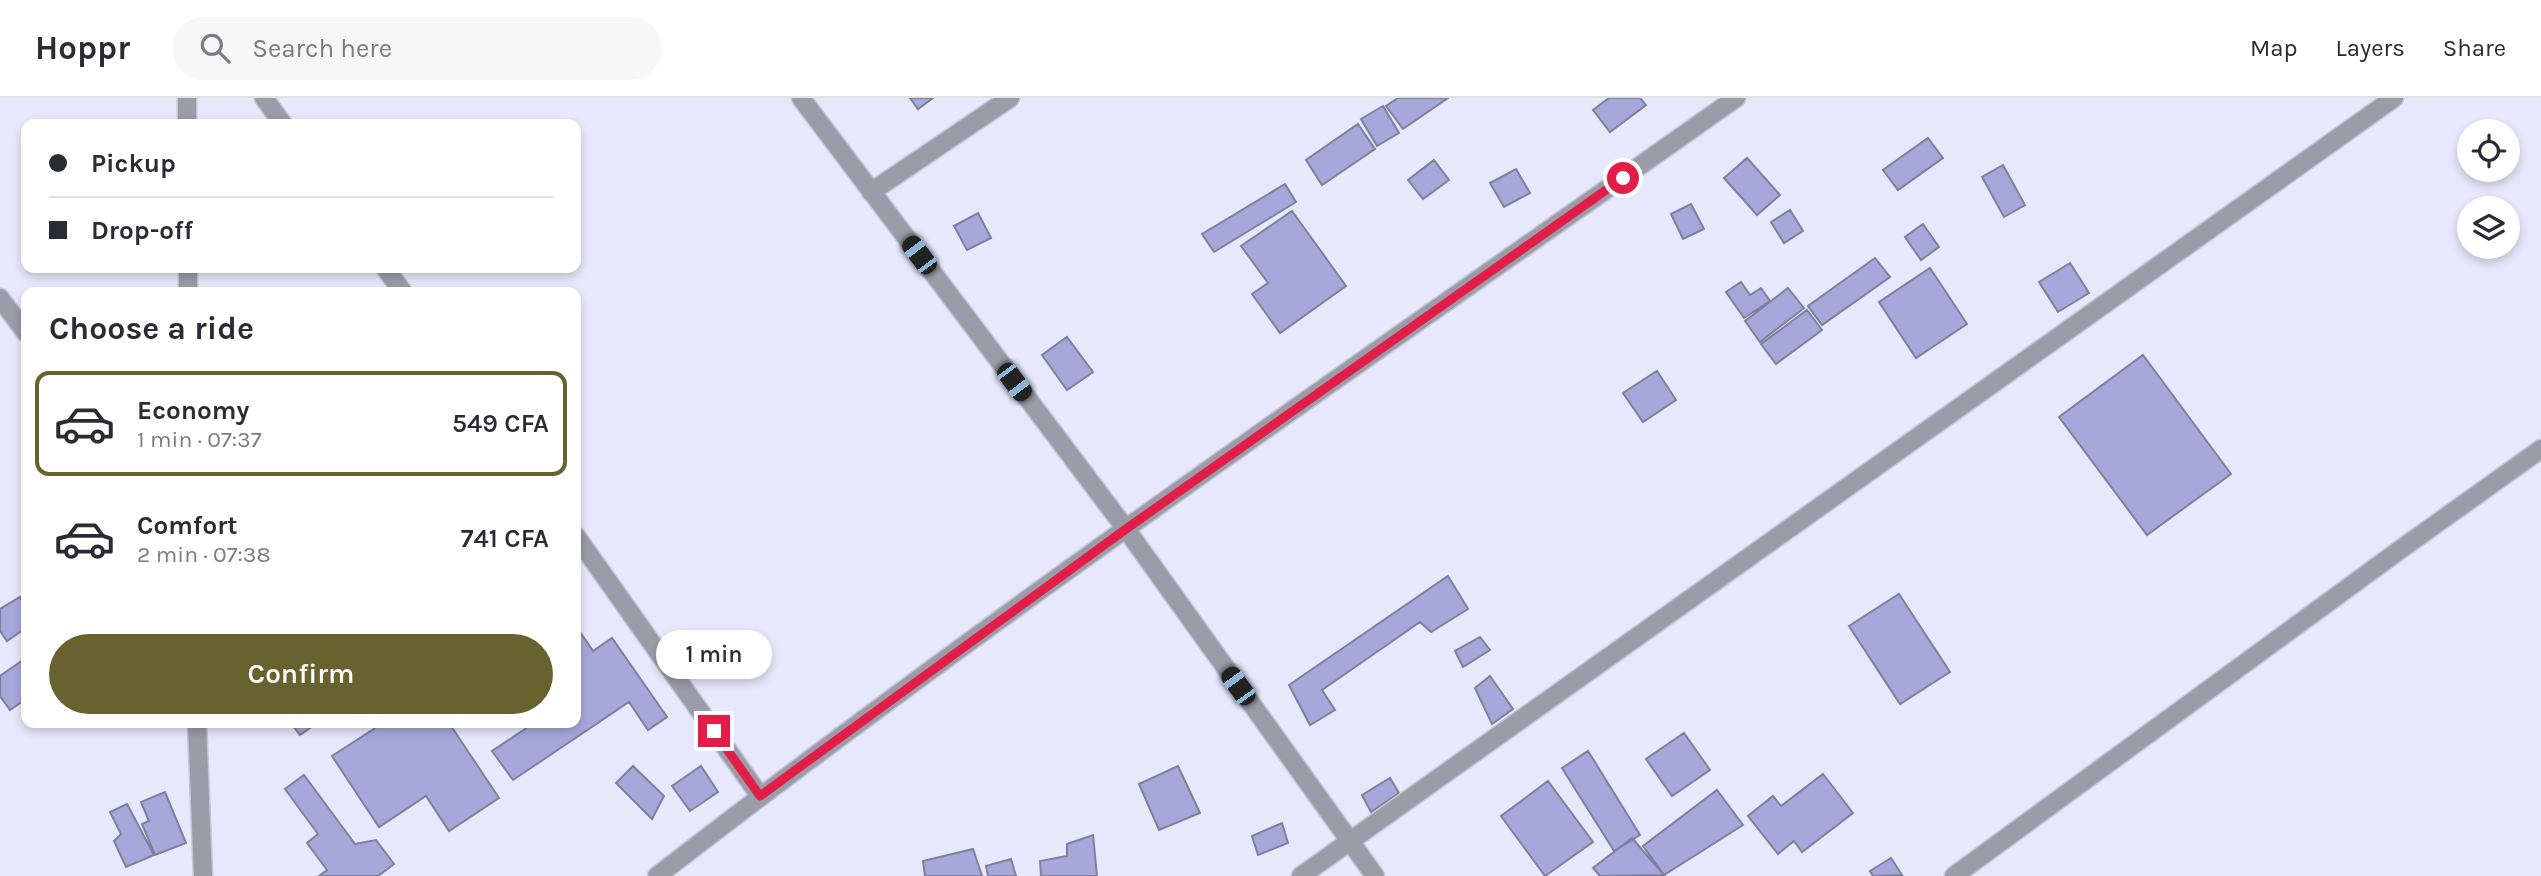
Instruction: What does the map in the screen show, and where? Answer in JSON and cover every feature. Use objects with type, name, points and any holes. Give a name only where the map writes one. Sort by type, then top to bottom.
[{"type":"street","points":[[187,98],[187,119]]},
{"type":"street","points":[[264,98],[279,119]]},
{"type":"street","points":[[801,98],[1126,529],[1374,876]]},
{"type":"street","points":[[871,192],[1010,98]]},
{"type":"street","points":[[657,876],[760,796],[1126,529],[1736,98]]},
{"type":"street","points":[[1301,876],[1351,843],[2394,98]]},
{"type":"street","points":[[0,298],[21,326]]},
{"type":"street","points":[[1954,876],[2541,449]]},
{"type":"street","points":[[581,543],[760,796]]},
{"type":"street","points":[[197,728],[203,876]]},
{"type":"building","points":[[910,98],[933,98],[918,109]]},
{"type":"building","points":[[1398,98],[1448,98],[1403,129],[1386,106]]},
{"type":"building","points":[[1609,98],[1640,98],[1646,105],[1610,132],[1593,110]]},
{"type":"building","points":[[1383,106],[1399,133],[1377,146],[1361,119]]},
{"type":"building","points":[[1358,124],[1375,149],[1322,185],[1306,160]]},
{"type":"building","points":[[1928,138],[1943,158],[1898,190],[1883,170]]},
{"type":"building","points":[[1747,158],[1780,195],[1757,215],[1724,178]]},
{"type":"building","points":[[1434,160],[1449,180],[1423,199],[1408,180]]},
{"type":"building","points":[[2003,165],[2025,205],[2004,217],[1982,177]]},
{"type":"building","points":[[1516,169],[1530,193],[1504,207],[1490,183]]},
{"type":"building","points":[[1285,184],[1296,202],[1214,252],[1202,234]]},
{"type":"building","points":[[1691,204],[1704,229],[1683,239],[1671,214]]},
{"type":"building","points":[[1790,210],[1803,231],[1784,243],[1771,222]]},
{"type":"building","points":[[1292,211],[1346,286],[1280,333],[1252,294],[1268,283],[1241,246]]},
{"type":"building","points":[[978,213],[991,238],[967,250],[954,226]]},
{"type":"building","points":[[1923,224],[1939,247],[1921,260],[1905,237]]},
{"type":"building","points":[[1875,258],[1890,277],[1822,325],[1808,306]]},
{"type":"building","points":[[2070,263],[2089,293],[2058,312],[2039,282]]},
{"type":"building","points":[[1930,268],[1967,324],[1916,358],[1879,302]]},
{"type":"building","points":[[1741,282],[1750,295],[1761,288],[1770,301],[1744,318],[1726,292]]},
{"type":"building","points":[[1788,288],[1804,308],[1760,342],[1745,321]]},
{"type":"building","points":[[1807,310],[1822,330],[1776,364],[1761,344]]},
{"type":"building","points":[[1067,337],[1093,372],[1067,390],[1042,355]]},
{"type":"building","points":[[2143,355],[2231,474],[2147,535],[2059,417]]},
{"type":"building","points":[[1657,371],[1676,400],[1643,422],[1623,393]]},
{"type":"building","points":[[1448,576],[1468,609],[1431,632],[1420,622],[1322,690],[1335,710],[1310,725],[1289,685]]},
{"type":"building","points":[[1899,594],[1950,672],[1900,704],[1849,626]]},
{"type":"building","points":[[21,599],[21,631],[7,641],[0,631],[0,609]]},
{"type":"building","points":[[581,633],[593,651],[612,638],[667,717],[648,730],[629,702],[513,780],[492,751],[526,728],[581,728]]},
{"type":"building","points":[[1480,637],[1490,650],[1463,667],[1455,651]]},
{"type":"building","points":[[21,661],[21,702],[10,710],[0,696],[0,676]]},
{"type":"building","points":[[1490,676],[1513,709],[1492,724],[1475,688]]},
{"type":"building","points":[[295,728],[310,728],[300,735]]},
{"type":"building","points":[[375,728],[452,728],[499,798],[449,831],[426,796],[379,827],[332,756]]},
{"type":"building","points":[[1684,733],[1710,770],[1672,796],[1646,759]]},
{"type":"building","points":[[1588,751],[1640,835],[1614,851],[1562,768]]},
{"type":"building","points":[[633,766],[664,796],[652,819],[616,783]]},
{"type":"building","points":[[701,766],[718,792],[690,811],[672,786]]},
{"type":"building","points":[[1178,766],[1200,813],[1159,830],[1139,784]]},
{"type":"building","points":[[1823,774],[1853,813],[1802,852],[1794,841],[1778,854],[1748,816],[1773,796],[1781,806]]},
{"type":"building","points":[[304,775],[355,844],[376,840],[394,864],[378,876],[319,876],[327,870],[307,843],[318,834],[285,789]]},
{"type":"building","points":[[1390,778],[1399,793],[1371,812],[1362,795]]},
{"type":"building","points":[[1548,781],[1593,842],[1545,876],[1501,816]]},
{"type":"building","points":[[1717,790],[1743,825],[1664,875],[1643,846]]},
{"type":"building","points":[[165,792],[186,843],[155,855],[142,824],[149,821],[141,802]]},
{"type":"building","points":[[127,804],[154,855],[126,867],[114,841],[121,834],[110,812]]},
{"type":"building","points":[[1282,823],[1288,843],[1258,855],[1252,836]]},
{"type":"building","points":[[1093,835],[1097,876],[1041,876],[1040,861],[1067,856],[1067,844]]},
{"type":"building","points":[[1632,838],[1664,875],[1600,876],[1593,868]]},
{"type":"building","points":[[973,849],[982,876],[925,876],[923,861]]},
{"type":"building","points":[[1891,858],[1902,875],[1873,876],[1870,871]]},
{"type":"building","points":[[1011,859],[1016,876],[988,876],[986,866]]},
{"type":"route","points":[[714,731],[760,796],[1126,529],[1623,178]]}]
